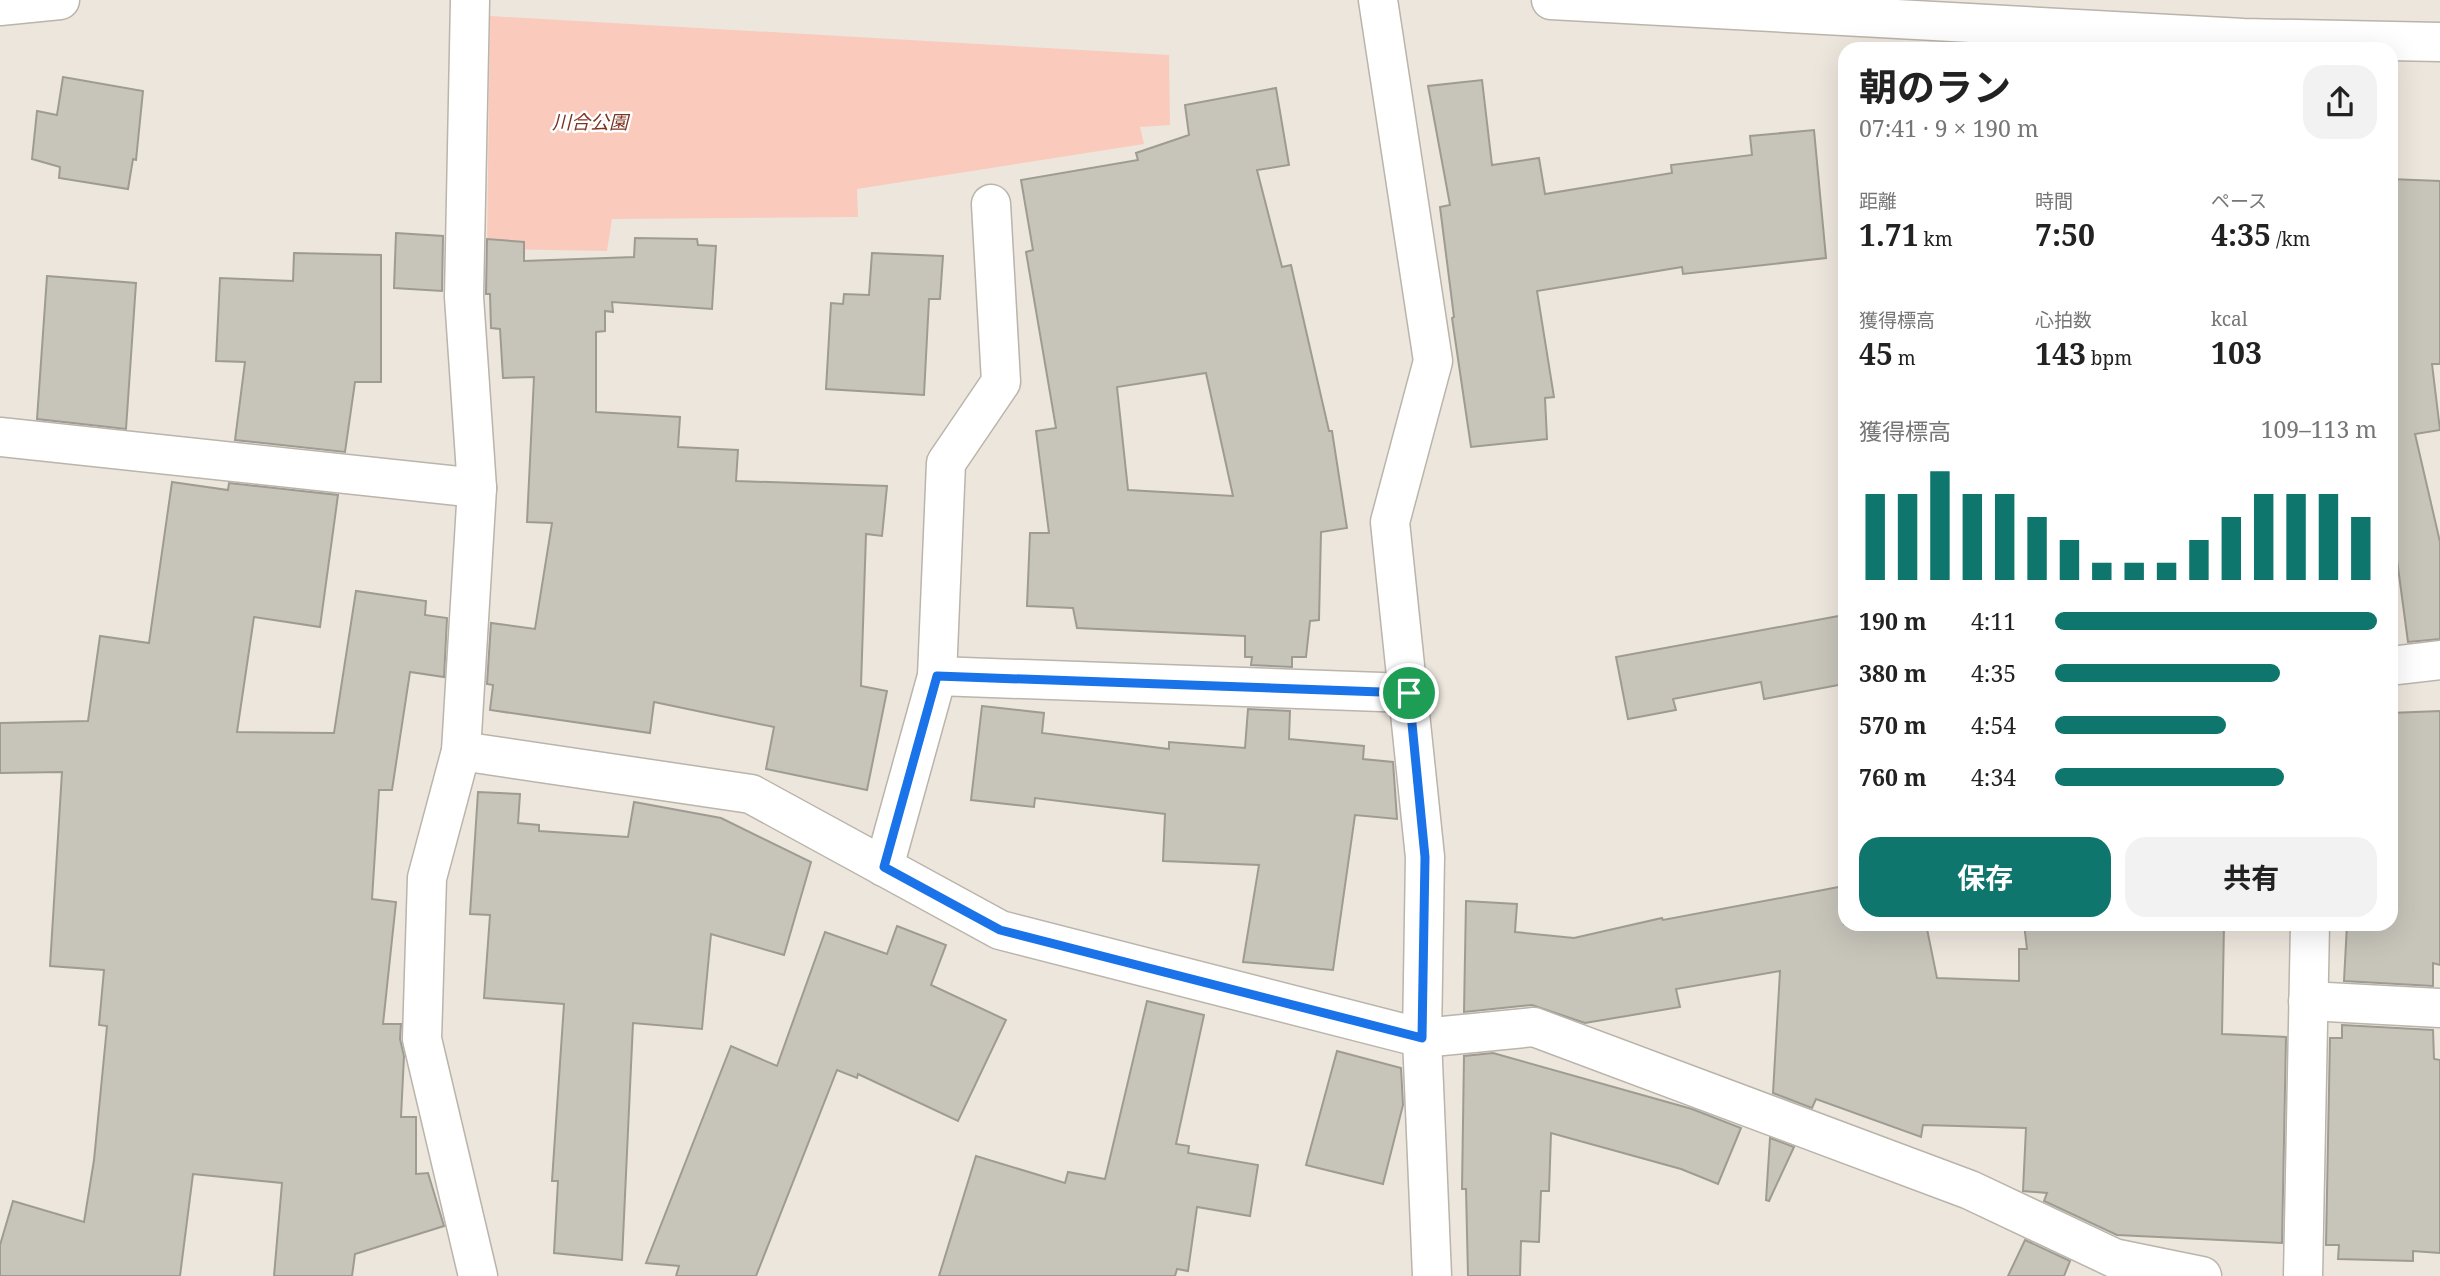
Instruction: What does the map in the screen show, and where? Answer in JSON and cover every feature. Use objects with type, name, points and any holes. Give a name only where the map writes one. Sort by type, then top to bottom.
[{"type":"street","points":[[0,6],[60,0]]},
{"type":"street","points":[[470,0],[464,297],[477,488],[461,751],[426,878],[422,1039],[478,1276]]},
{"type":"street","points":[[1378,0],[1433,361],[1391,522],[1425,857],[1422,1038],[1432,1276]]},
{"type":"street","points":[[1550,0],[2227,42]]},
{"type":"street","points":[[2398,42],[2440,42]]},
{"type":"street","points":[[884,867],[937,676],[946,463],[1001,382],[991,204]]},
{"type":"street","points":[[0,437],[477,488]]},
{"type":"street","points":[[2398,665],[2440,660]]},
{"type":"street","points":[[937,676],[1409,693]]},
{"type":"street","points":[[461,751],[751,794],[1000,930],[1422,1038],[1534,1027],[1970,1190],[2114,1258],[2202,1276]]},
{"type":"street","points":[[2303,1276],[2310,931]]},
{"type":"street","points":[[2308,1001],[2440,1008]]},
{"type":"green space","name":"川合公園","points":[[490,16],[1169,55],[1170,125],[1140,127],[1144,144],[857,189],[858,217],[612,219],[607,251],[487,249]]},
{"type":"building","points":[[63,77],[143,91],[136,160],[133,159],[128,189],[59,178],[60,167],[32,159],[37,111],[57,115]]},
{"type":"building","points":[[1482,80],[1492,165],[1539,158],[1545,194],[1672,173],[1671,165],[1752,155],[1750,136],[1814,130],[1826,258],[1683,274],[1682,267],[1537,291],[1554,397],[1545,398],[1547,439],[1471,447],[1452,318],[1440,207],[1450,205],[1428,86]]},
{"type":"building","points":[[1276,88],[1289,165],[1257,170],[1282,267],[1291,265],[1329,431],[1332,431],[1347,528],[1321,532],[1319,620],[1310,621],[1306,657],[1292,657],[1292,667],[1251,665],[1252,657],[1245,657],[1245,636],[1077,628],[1073,608],[1027,606],[1030,533],[1049,533],[1036,431],[1056,428],[1026,252],[1033,250],[1021,180],[1138,160],[1136,153],[1189,135],[1185,105]],"holes":[[[1206,373],[1233,496],[1128,490],[1117,387]]]},
{"type":"building","points":[[2398,179],[2440,181],[2440,364],[2432,364],[2440,430],[2415,434],[2440,542],[2440,639],[2408,642],[2398,567]]},
{"type":"building","points":[[396,233],[443,236],[442,291],[394,288]]},
{"type":"building","points":[[635,238],[697,239],[698,245],[716,246],[712,309],[612,302],[613,312],[605,311],[605,331],[596,332],[596,412],[680,417],[678,447],[738,450],[736,481],[887,486],[882,536],[866,534],[861,686],[887,691],[867,790],[766,769],[774,727],[654,702],[650,733],[490,710],[493,685],[487,684],[491,623],[535,629],[552,523],[527,522],[534,377],[503,378],[500,329],[491,328],[490,294],[486,294],[487,239],[524,242],[524,261],[634,257]]},
{"type":"building","points":[[294,253],[381,255],[381,382],[355,382],[345,452],[235,440],[245,362],[216,361],[220,278],[293,281]]},
{"type":"building","points":[[872,253],[943,256],[940,299],[929,299],[924,395],[826,389],[831,303],[843,304],[844,294],[869,295]]},
{"type":"building","points":[[47,276],[136,283],[126,429],[37,419]]},
{"type":"building","points":[[172,482],[228,490],[229,483],[338,495],[320,627],[254,617],[237,732],[334,733],[356,591],[426,601],[425,615],[447,618],[444,677],[410,672],[392,790],[379,790],[372,899],[396,902],[383,1024],[401,1024],[400,1039],[404,1056],[401,1117],[416,1117],[416,1174],[428,1173],[444,1226],[355,1254],[352,1276],[274,1276],[282,1183],[193,1174],[180,1276],[0,1276],[0,1245],[13,1201],[84,1222],[94,1160],[107,1026],[99,1025],[104,970],[50,966],[62,772],[0,773],[0,723],[88,721],[100,636],[149,643]]},
{"type":"building","points":[[1838,616],[1838,685],[1764,699],[1761,682],[1673,699],[1676,710],[1628,719],[1616,657]]},
{"type":"building","points":[[982,706],[1044,713],[1042,733],[1169,749],[1169,742],[1245,748],[1248,709],[1290,711],[1289,739],[1364,746],[1363,759],[1393,762],[1397,819],[1355,815],[1333,970],[1243,962],[1259,865],[1163,861],[1165,814],[1035,798],[1034,807],[971,800]]},
{"type":"building","points":[[2440,711],[2440,965],[2433,963],[2433,986],[2344,981],[2347,931],[2398,931],[2398,713]]},
{"type":"building","points":[[478,792],[520,794],[518,823],[539,825],[539,831],[628,837],[634,802],[721,818],[811,862],[784,955],[711,934],[702,1029],[633,1023],[622,1260],[554,1253],[558,1181],[552,1181],[564,1004],[484,998],[490,915],[470,914]]},
{"type":"building","points":[[1838,887],[1838,931],[1927,931],[1937,978],[2019,981],[2019,949],[2027,949],[2025,931],[2224,931],[2222,1034],[2286,1037],[2282,1243],[2117,1235],[2044,1201],[2047,1193],[2023,1191],[2026,1128],[1923,1125],[1921,1137],[1816,1099],[1812,1108],[1773,1093],[1780,971],[1676,989],[1680,1007],[1585,1023],[1532,1005],[1464,1012],[1466,901],[1517,904],[1515,932],[1574,938],[1662,918],[1663,920]]},
{"type":"building","points":[[897,926],[946,945],[931,985],[1006,1020],[958,1121],[858,1074],[857,1078],[837,1070],[756,1276],[676,1276],[679,1266],[646,1263],[731,1046],[777,1066],[825,932],[887,954]]},
{"type":"building","points":[[1147,1001],[1204,1015],[1176,1144],[1189,1146],[1188,1153],[1258,1165],[1250,1216],[1197,1207],[1188,1271],[1177,1269],[1175,1276],[939,1276],[976,1156],[1065,1183],[1068,1172],[1105,1179]]},
{"type":"building","points":[[2342,1025],[2433,1030],[2434,1059],[2440,1060],[2440,1253],[2413,1251],[2413,1261],[2338,1259],[2339,1245],[2326,1245],[2330,1038],[2342,1038]]},
{"type":"building","points":[[1337,1051],[1401,1068],[1403,1105],[1383,1184],[1306,1165]]},
{"type":"building","points":[[1493,1053],[1692,1109],[1741,1128],[1718,1184],[1681,1169],[1551,1133],[1549,1191],[1541,1191],[1539,1242],[1521,1241],[1520,1276],[1468,1276],[1466,1189],[1462,1189],[1464,1056]]},
{"type":"building","points":[[1770,1138],[1794,1147],[1769,1201],[1766,1200]]},
{"type":"building","points":[[2025,1240],[2070,1261],[2064,1276],[2008,1276]]},
{"type":"route","points":[[937,676],[1409,693],[1425,857],[1422,1038],[1000,930],[884,867],[937,676]]}]
